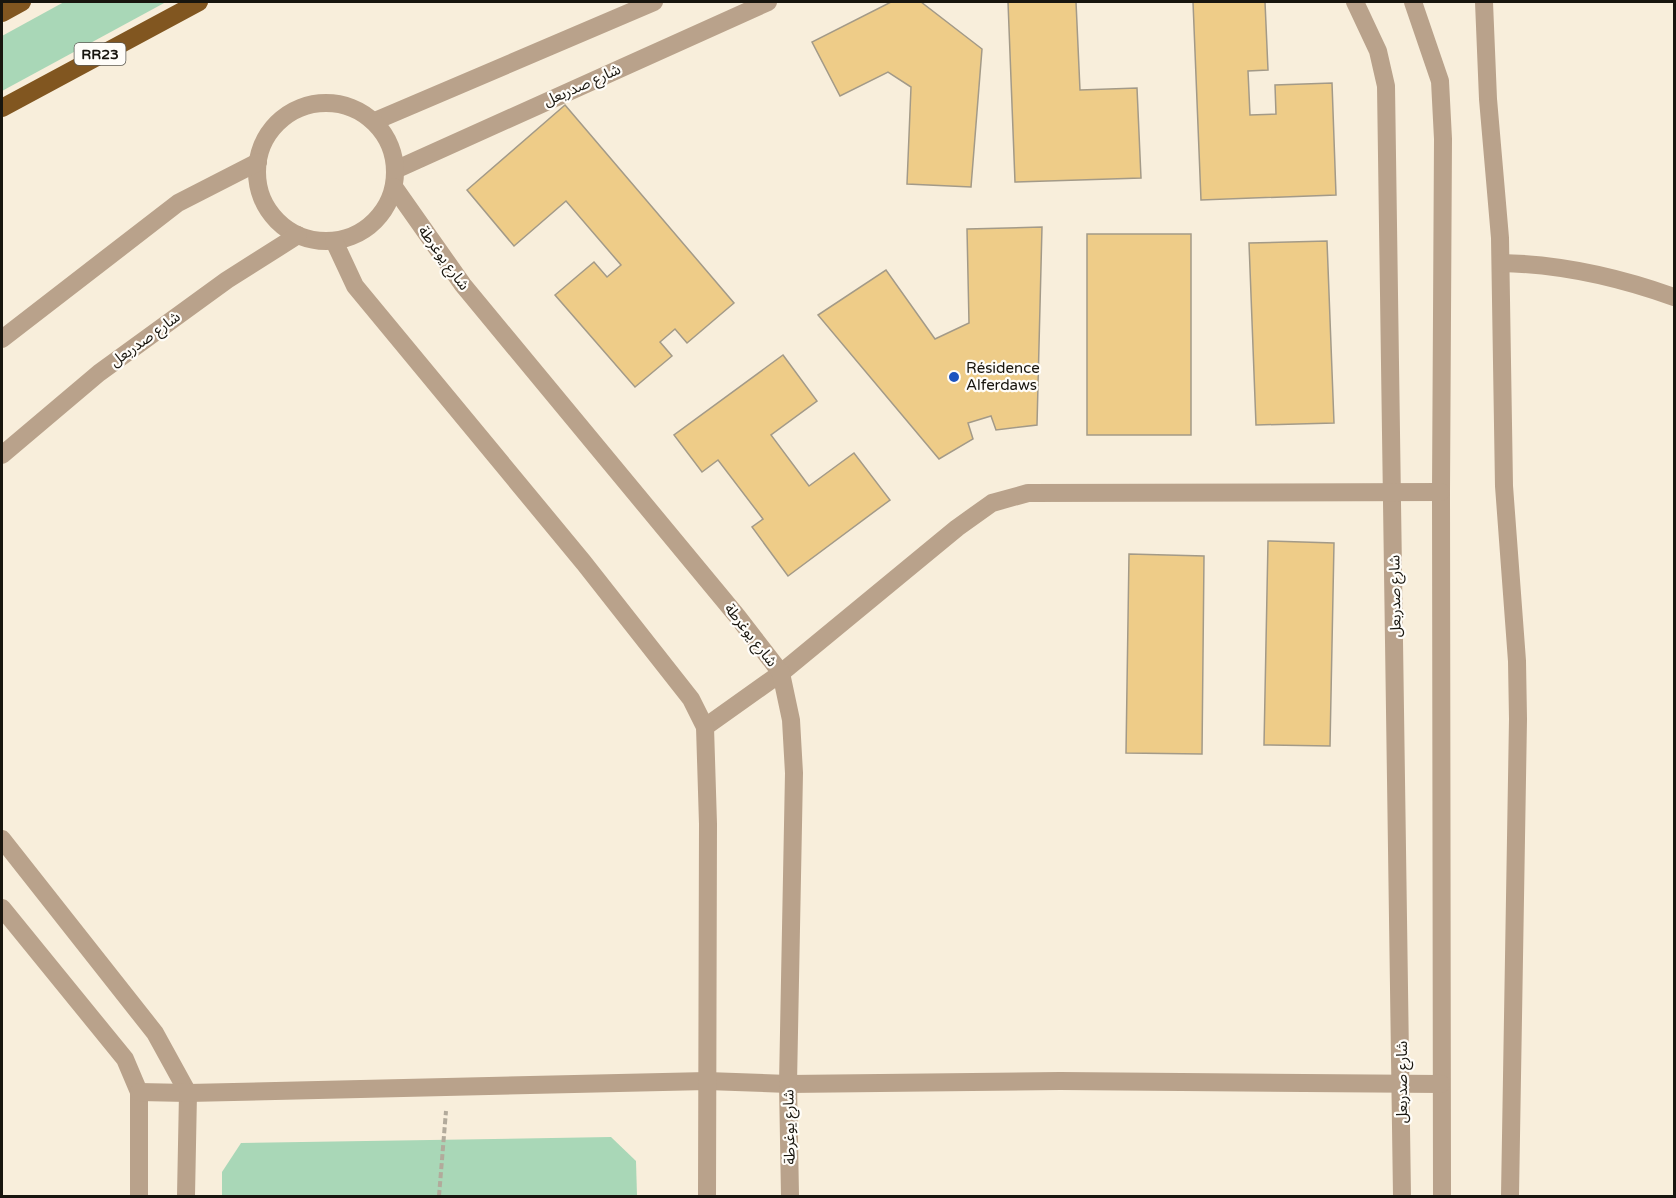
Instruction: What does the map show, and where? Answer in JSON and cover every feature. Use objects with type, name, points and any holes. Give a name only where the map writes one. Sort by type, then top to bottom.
[{"type":"highway","points":[[2,13],[22,2]]},
{"type":"highway","name":"RR23","points":[[2,108],[199,2]]},
{"type":"street","points":[[375,121],[654,2]]},
{"type":"street","name":"شارع صدربعل","points":[[394,178],[768,2]]},
{"type":"street","name":"شارع صدربعل","points":[[1355,2],[1378,51],[1386,86],[1394,492],[1402,1197]]},
{"type":"street","points":[[1413,2],[1440,81],[1443,139],[1442,1197]]},
{"type":"street","points":[[1484,2],[1501,263],[1503,486],[1517,661],[1510,1197]]},
{"type":"street","points":[[325,103],[346,106],[375,121],[386,138],[394,178],[379,216],[365,229],[350,237],[334,241],[314,240],[298,235],[275,220],[263,202],[258,186],[258,162],[261,147],[269,132],[280,119],[302,107],[325,103]]},
{"type":"street","points":[[2,339],[178,203],[258,162]]},
{"type":"street","name":"شارع يوغرطة","points":[[394,178],[463,285],[737,616],[781,673],[791,720],[794,772],[788,1084],[790,1197]]},
{"type":"street","name":"شارع صدربعل","points":[[2,455],[99,373],[227,280],[298,235]]},
{"type":"street","points":[[334,241],[355,286],[605,590],[691,699],[705,727],[708,824],[707,1197]]},
{"type":"street","points":[[1501,263],[1560,266],[1632,283],[1674,297]]},
{"type":"street","points":[[705,727],[781,673],[957,528],[992,503],[1028,493],[1441,492]]},
{"type":"street","points":[[2,839],[155,1033],[188,1093],[186,1197]]},
{"type":"street","points":[[2,908],[125,1059],[139,1092],[140,1197]]},
{"type":"street","points":[[139,1092],[188,1093],[707,1081],[788,1084],[1060,1081],[1441,1084]]},
{"type":"path","points":[[439,1197],[448,1087]]},
{"type":"green space","points":[[64,2],[166,2],[2,91],[2,36]]},
{"type":"green space","points":[[611,1137],[636,1161],[637,1196],[222,1196],[222,1172],[241,1143]]},
{"type":"building","points":[[891,2],[921,2],[982,49],[971,187],[907,184],[911,87],[888,72],[840,96],[812,42]]},
{"type":"building","points":[[1008,2],[1076,2],[1080,90],[1137,88],[1141,178],[1015,182]]},
{"type":"building","points":[[1193,2],[1265,2],[1268,70],[1248,71],[1250,115],[1276,114],[1275,85],[1332,83],[1336,195],[1201,200]]},
{"type":"building","points":[[565,105],[734,303],[687,343],[675,329],[660,342],[672,356],[635,387],[555,295],[594,262],[607,277],[621,265],[566,201],[514,246],[467,190]]},
{"type":"building","name":"Résidence Alferdaws","points":[[1042,227],[1037,425],[996,430],[991,416],[968,423],[973,439],[939,459],[818,315],[886,270],[935,339],[969,323],[967,229]]},
{"type":"building","points":[[1087,234],[1191,234],[1191,435],[1087,435]]},
{"type":"building","points":[[1327,241],[1334,423],[1256,425],[1249,243]]},
{"type":"building","points":[[783,355],[817,401],[771,435],[809,486],[854,453],[890,500],[788,576],[752,527],[763,519],[718,460],[702,472],[674,435]]},
{"type":"building","points":[[1268,541],[1334,543],[1330,746],[1264,745]]},
{"type":"building","points":[[1129,554],[1204,556],[1202,754],[1126,753]]},
{"type":"place","name":"Résidence Alferdaws","points":[[954,377]]}]
